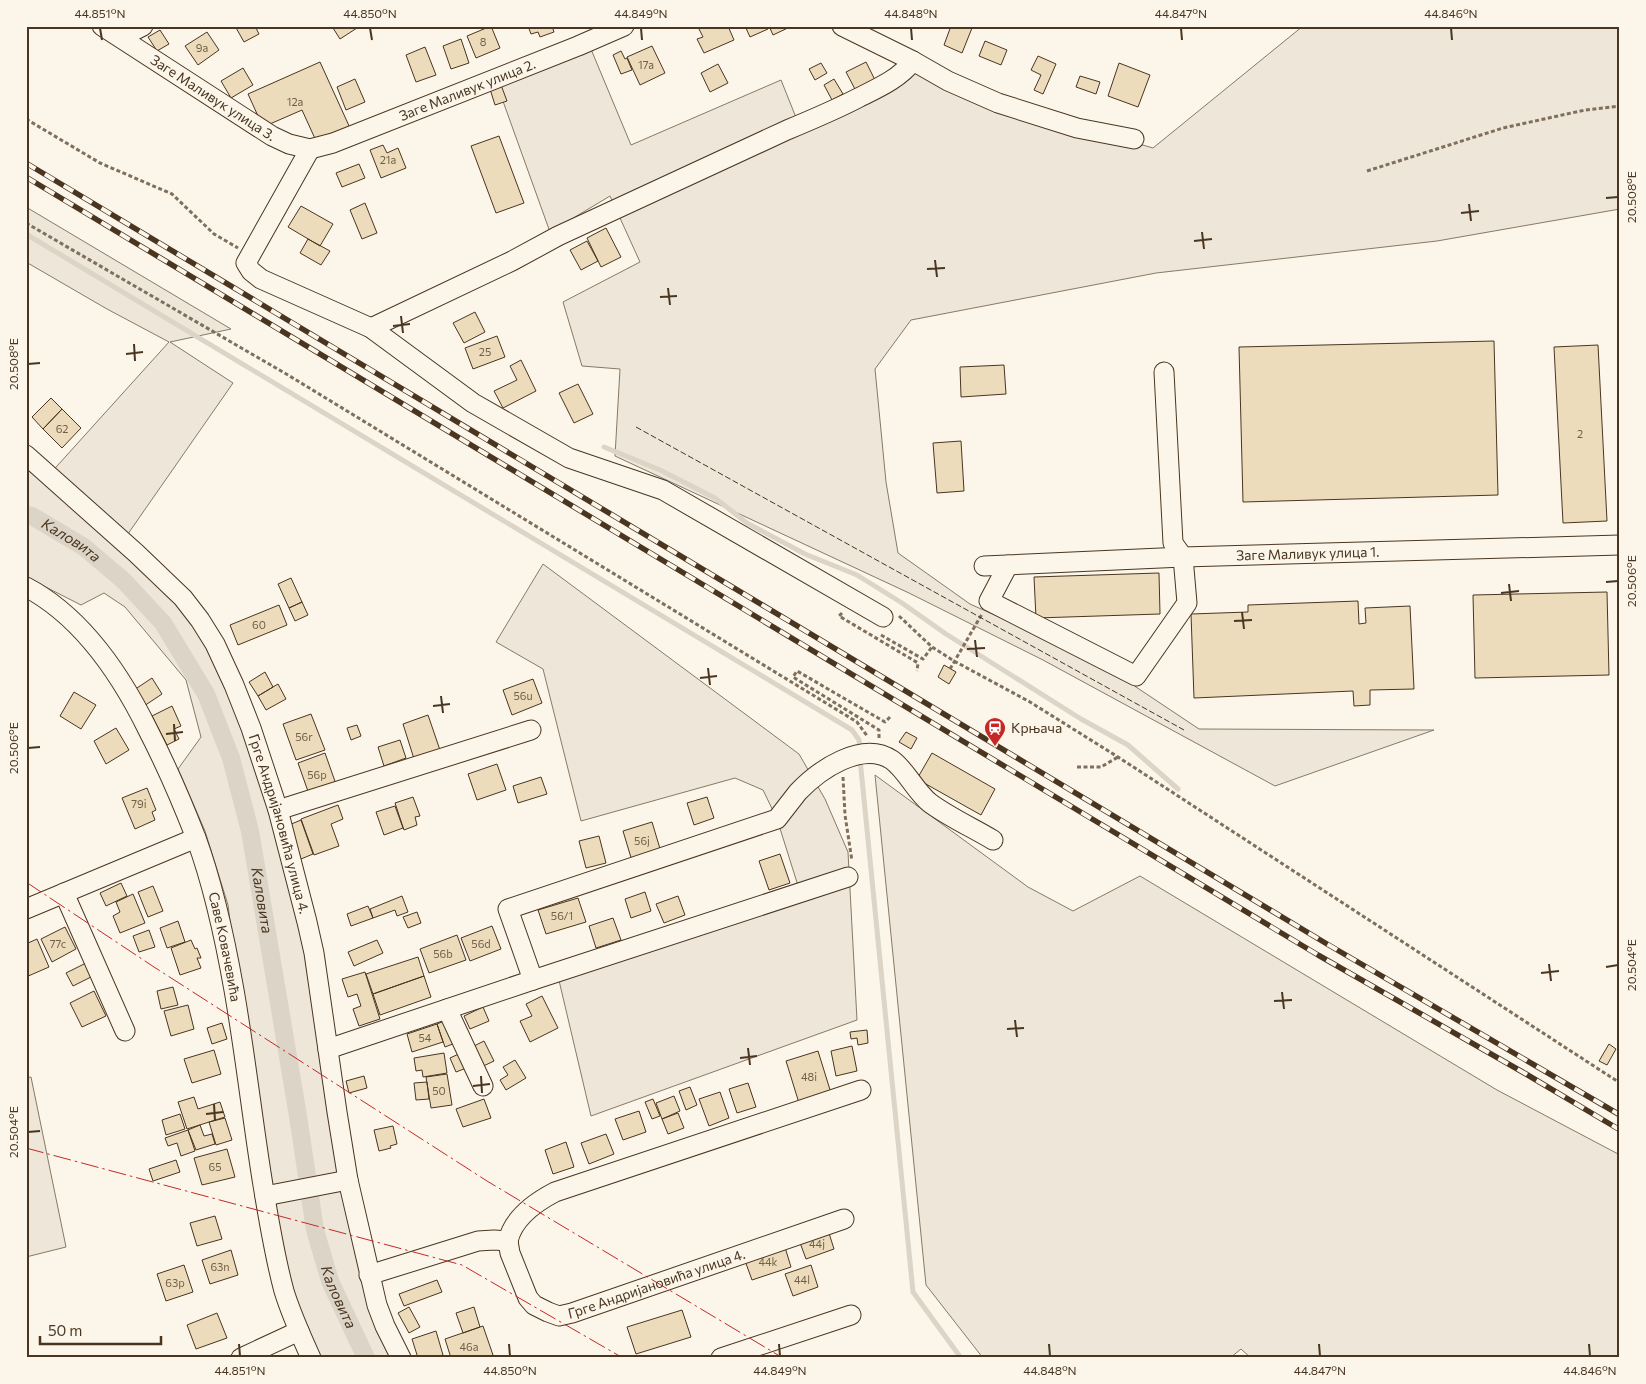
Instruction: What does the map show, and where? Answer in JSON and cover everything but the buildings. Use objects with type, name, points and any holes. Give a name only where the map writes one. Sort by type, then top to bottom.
[{"type":"street","name":"Заге Маливук улица 3.","points":[[102,26],[272,136],[289,144],[310,149]]},
{"type":"street","points":[[121,37],[143,26]]},
{"type":"street","name":"Заге Маливук улица 2.","points":[[310,149],[334,143],[624,26]]},
{"type":"street","points":[[842,26],[913,61],[948,81],[998,103],[1077,128],[1134,139]]},
{"type":"street","points":[[372,328],[504,266],[558,236],[842,106],[888,83],[905,72],[913,61]]},
{"type":"street","points":[[310,149],[246,263],[251,271],[261,279],[372,328],[473,403],[569,458],[663,490],[766,551],[879,624]]},
{"type":"street","points":[[1008,565],[989,601],[1136,676],[1187,603],[1183,557],[1173,543],[1164,372]]},
{"type":"street","name":"Грге Андријановића улица 4.","points":[[26,456],[183,598],[215,644],[234,685],[251,728],[278,810],[314,953],[348,1180],[377,1305],[401,1358]]},
{"type":"street","name":"Заге Маливук улица 1.","points":[[984,566],[1183,557],[1620,545]]},
{"type":"street","name":"Саве Ковачевића","points":[[26,587],[49,601],[70,619],[91,641],[118,676],[138,709],[196,838],[218,912],[234,991],[272,1194],[273,1243],[284,1290],[311,1358]]},
{"type":"street","points":[[278,810],[531,730]]},
{"type":"street","points":[[533,980],[508,909],[777,819],[799,791],[824,771],[845,758],[875,753],[893,761],[929,802],[993,840]]},
{"type":"street","points":[[26,909],[196,838]]},
{"type":"street","points":[[328,1049],[848,877]]},
{"type":"street","points":[[64,893],[125,1031]]},
{"type":"street","points":[[447,1009],[483,1086]]},
{"type":"street","points":[[369,1275],[478,1241],[508,1241],[510,1230],[519,1218],[537,1203],[555,1192],[861,1090]]},
{"type":"street","points":[[272,1194],[348,1180]]},
{"type":"street","name":"Грге Андријановића улица 4.","points":[[508,1241],[510,1252],[528,1298],[534,1304],[559,1316],[844,1219]]},
{"type":"street","points":[[721,1358],[851,1315]]},
{"type":"street","points":[[241,1358],[299,1331]]},
{"type":"path","points":[[1367,171],[1503,128],[1585,110],[1620,106]]},
{"type":"path","points":[[26,119],[100,163],[172,194],[214,234],[251,255]]},
{"type":"path","points":[[26,224],[288,375],[857,722],[875,753]]},
{"type":"path","points":[[850,617],[842,612],[839,616],[918,663],[917,671]]},
{"type":"path","points":[[932,646],[924,659],[879,624],[894,612],[932,646],[954,661],[1030,702],[1118,757],[1620,1083]]},
{"type":"path","points":[[950,669],[980,616]]},
{"type":"path","points":[[879,730],[793,677],[797,670],[885,722],[890,717]]},
{"type":"path","points":[[1077,766],[1101,767],[1118,757]]},
{"type":"path","points":[[845,758],[845,815],[854,870],[848,877]]},
{"type":"shaded area","points":[[1303,26],[1620,26],[1620,209],[1437,241],[1156,273],[911,320],[875,369],[886,482],[898,553],[970,604],[1097,661],[1199,729],[1434,730],[1275,786],[1043,660],[909,593],[615,456],[620,369],[582,366],[563,302],[640,262],[610,196],[550,232],[495,79],[588,42],[631,145],[781,80],[799,125],[913,61],[998,103],[1153,148]]},
{"type":"shaded area","points":[[26,207],[231,329],[170,342],[233,383],[123,541],[183,598],[251,728],[278,810],[348,1180],[401,1358],[311,1358],[299,1331],[244,1035],[228,905],[205,831],[178,769],[201,737],[186,680],[125,607],[104,593],[81,605],[26,577],[26,455],[48,476],[169,342],[26,262]]},
{"type":"shaded area","points":[[543,564],[799,754],[825,799],[848,852],[857,1020],[591,1116],[557,972],[800,892],[777,819],[763,790],[735,778],[581,821],[543,669],[496,642]]},
{"type":"shaded area","points":[[875,775],[1028,887],[1073,911],[1140,876],[1497,1090],[1620,1155],[1620,1358],[1251,1358],[1241,1349],[1230,1358],[983,1358],[926,1285]]},
{"type":"shaded area","points":[[31,1077],[66,1247],[26,1257],[26,1078]]},
{"type":"waterway","points":[[26,234],[852,730],[859,740],[860,750]]},
{"type":"waterway","points":[[604,447],[660,470],[715,498],[747,523],[805,554],[857,575],[902,603],[946,634],[1081,719],[1128,745],[1178,789]]},
{"type":"waterway","name":"Каловита","points":[[26,515],[32,516],[84,547],[124,581],[163,623],[206,694],[231,758],[250,831],[298,1116],[315,1230],[330,1281],[366,1358]]},
{"type":"waterway","points":[[860,759],[913,1292],[961,1358]]},
{"type":"railway","points":[[26,163],[1327,944],[1620,1115]]},
{"type":"railway","points":[[26,177],[1318,955],[1620,1130]]},
{"type":"fence","points":[[636,427],[1184,730]]},
{"type":"power","points":[[26,882],[154,967],[487,1181],[783,1358]]},
{"type":"power","points":[[26,1148],[462,1265],[623,1358]]},
{"type":"place","name":"Крњача","points":[[995,747]]}]
